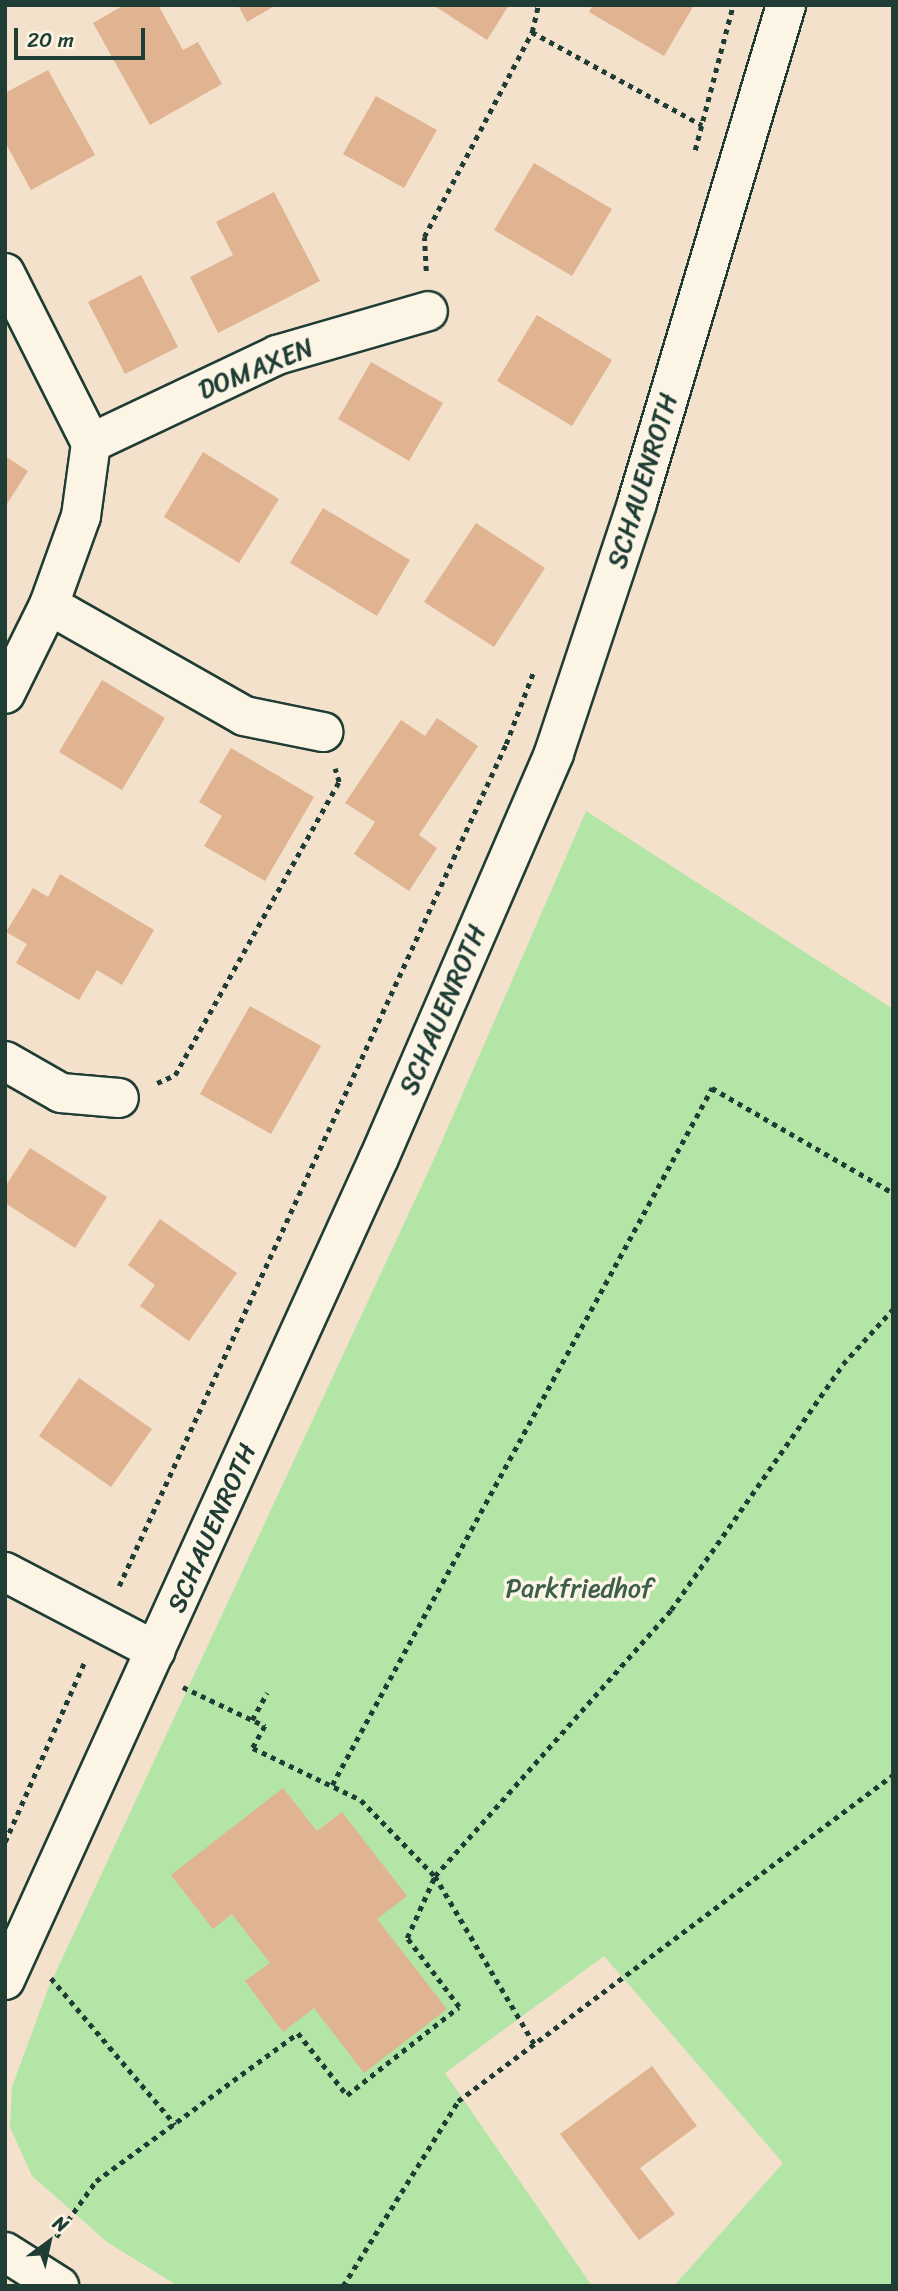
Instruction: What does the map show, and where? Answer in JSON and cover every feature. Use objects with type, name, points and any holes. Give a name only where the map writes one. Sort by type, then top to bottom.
[{"type":"street","name":"SCHAUENROTH","points":[[5,1980],[152,1661],[554,754],[637,503],[786,5]]},
{"type":"street","points":[[5,272],[90,443],[81,516],[49,605],[5,694]]},
{"type":"street","name":"DOMAXEN","points":[[90,443],[277,355],[428,311]]},
{"type":"street","points":[[49,605],[244,716],[323,732]]},
{"type":"street","points":[[5,1061],[61,1093],[119,1098]]},
{"type":"street","points":[[5,1572],[102,1623],[152,1661]]},
{"type":"path","points":[[428,311],[424,237],[532,32],[538,5]]},
{"type":"path","points":[[691,165],[733,5]]},
{"type":"path","points":[[532,32],[702,125]]},
{"type":"path","points":[[5,1842],[102,1623],[506,744],[535,668]]},
{"type":"path","points":[[119,1098],[175,1075],[340,782],[323,732]]},
{"type":"path","points":[[332,1785],[712,1088],[893,1193]]},
{"type":"path","points":[[32,2269],[96,2182],[298,2033],[348,2095],[459,2007],[407,1938],[435,1876],[671,1611],[843,1364],[893,1309]]},
{"type":"path","points":[[152,1661],[265,1726],[253,1748],[361,1800],[435,1876],[535,2045]]},
{"type":"path","points":[[252,1720],[267,1693]]},
{"type":"path","points":[[344,2286],[458,2101],[893,1775]]},
{"type":"path","points":[[22,1944],[175,2124]]},
{"type":"green space","name":"Parkfriedhof","points":[[586,811],[893,1009],[893,2286],[674,2286],[783,2163],[604,1956],[445,2073],[592,2286],[178,2286],[107,2242],[32,2176],[10,2127],[12,2087],[48,1989],[435,1157]]},
{"type":"building","points":[[124,5],[158,5],[183,50],[198,42],[222,84],[150,125],[93,23]]},
{"type":"building","points":[[238,5],[276,5],[247,22]]},
{"type":"building","points":[[433,5],[509,5],[487,40]]},
{"type":"building","points":[[593,5],[694,5],[664,56],[589,12]]},
{"type":"building","points":[[48,70],[95,155],[31,190],[5,142],[5,93]]},
{"type":"building","points":[[376,96],[437,130],[404,188],[343,154]]},
{"type":"building","points":[[534,163],[612,209],[572,276],[494,230]]},
{"type":"building","points":[[274,192],[320,281],[218,333],[190,277],[233,255],[216,222]]},
{"type":"building","points":[[141,275],[178,347],[125,374],[88,302]]},
{"type":"building","points":[[537,315],[612,360],[572,426],[497,381]]},
{"type":"building","points":[[371,362],[443,403],[409,461],[338,419]]},
{"type":"building","points":[[203,452],[279,499],[239,563],[164,517]]},
{"type":"building","points":[[5,456],[28,471],[5,507]]},
{"type":"building","points":[[323,508],[410,560],[377,616],[290,563]]},
{"type":"building","points":[[476,523],[545,568],[494,647],[424,602]]},
{"type":"building","points":[[102,680],[165,718],[122,790],[59,752]]},
{"type":"building","points":[[437,718],[478,746],[419,835],[437,848],[409,891],[354,854],[375,822],[345,803],[401,720],[425,736]]},
{"type":"building","points":[[231,748],[314,797],[265,881],[204,846],[222,816],[199,802]]},
{"type":"building","points":[[60,874],[154,930],[122,985],[97,970],[79,1000],[16,963],[27,944],[6,932],[33,888],[48,897]]},
{"type":"building","points":[[250,1006],[321,1046],[271,1134],[200,1094]]},
{"type":"building","points":[[30,1148],[107,1197],[75,1248],[5,1203],[5,1187]]},
{"type":"building","points":[[160,1219],[237,1273],[189,1341],[140,1306],[155,1285],[128,1265]]},
{"type":"building","points":[[79,1378],[152,1429],[111,1487],[39,1436]]},
{"type":"building","points":[[283,1788],[317,1831],[342,1812],[407,1896],[377,1919],[447,2009],[364,2073],[314,2008],[283,2032],[245,1981],[270,1963],[232,1914],[213,1929],[171,1875]]},
{"type":"building","points":[[652,2066],[697,2126],[640,2168],[675,2214],[639,2240],[560,2134]]}]
